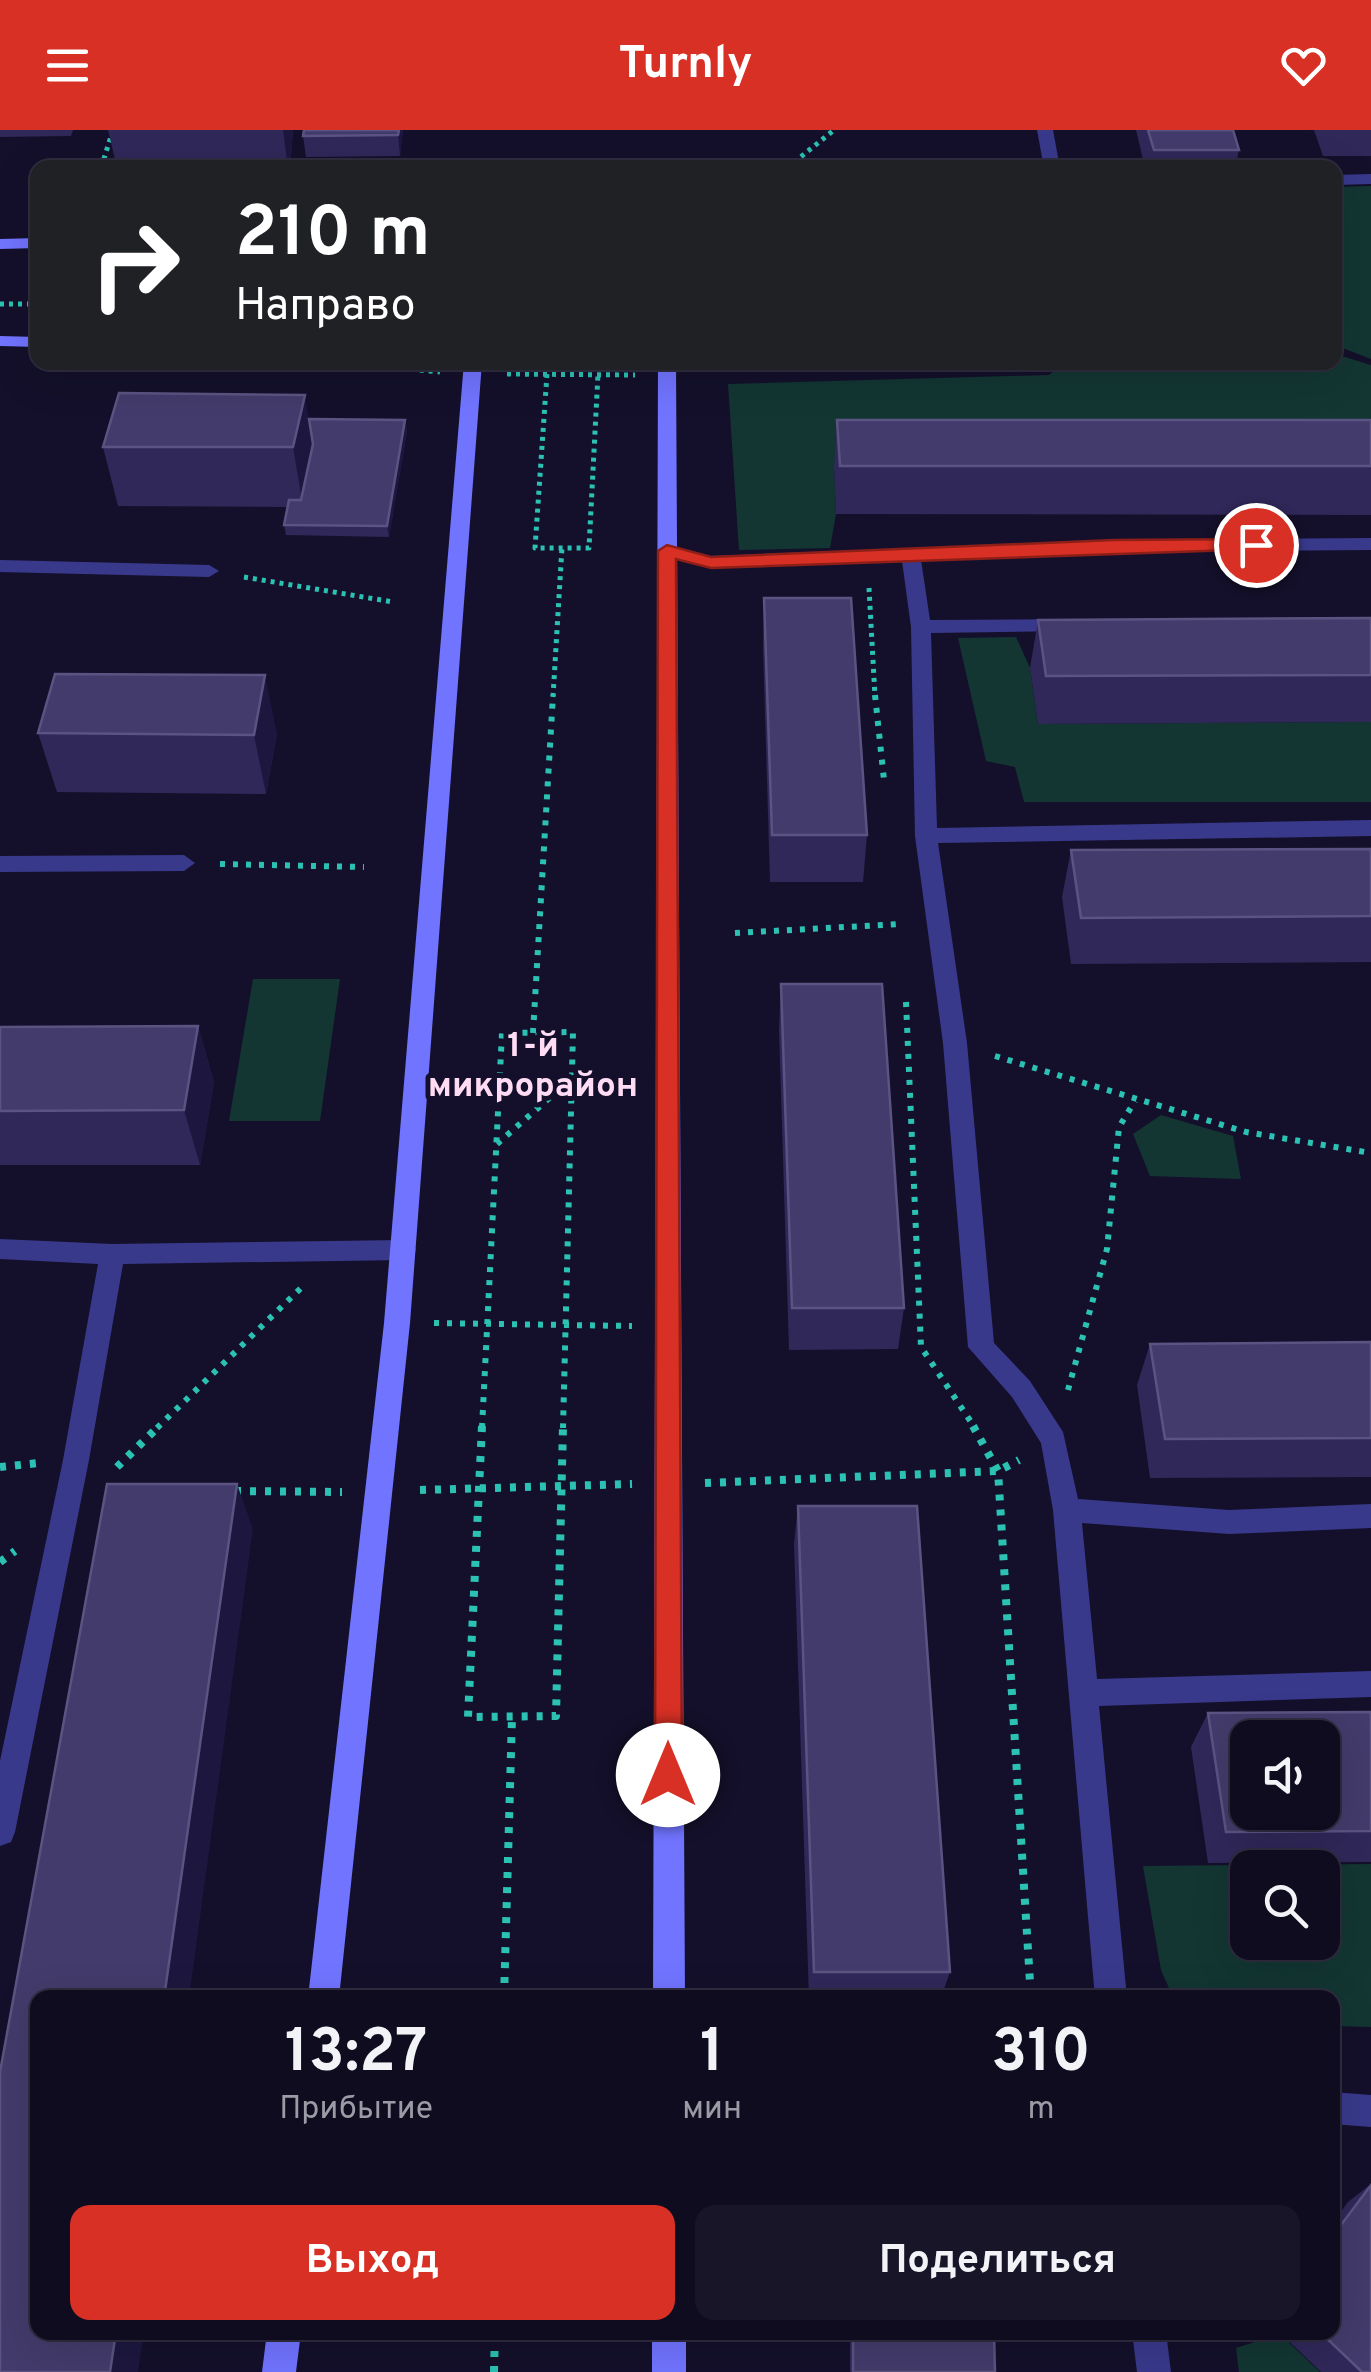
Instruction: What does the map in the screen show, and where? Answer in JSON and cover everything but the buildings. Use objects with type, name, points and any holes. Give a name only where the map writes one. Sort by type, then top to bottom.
[{"type":"street","points":[[0,244],[30,243]]},
{"type":"street","points":[[0,341],[30,342]]},
{"type":"street","points":[[323,1990],[382,1491],[472,370]]},
{"type":"street","points":[[667,370],[669,1990]]},
{"type":"street","points":[[279,2372],[283,2340]]},
{"type":"street","points":[[669,2340],[669,2372]]},
{"type":"lane","points":[[1045,130],[1051,160]]},
{"type":"lane","points":[[1342,180],[1371,179]]},
{"type":"lane","points":[[667,551],[711,562],[1114,546],[1371,544]]},
{"type":"lane","points":[[910,556],[921,627],[926,836],[955,1043],[980,1346],[1021,1389],[1054,1440],[1067,1510],[1111,1990]]},
{"type":"lane","points":[[0,566],[208,571]]},
{"type":"lane","points":[[921,627],[1092,624]]},
{"type":"lane","points":[[926,836],[1371,828]]},
{"type":"lane","points":[[0,864],[184,863]]},
{"type":"lane","points":[[0,1249],[112,1254],[404,1250]]},
{"type":"lane","points":[[0,1832],[76,1460],[112,1254]]},
{"type":"lane","points":[[1067,1510],[1229,1522],[1371,1516]]},
{"type":"lane","points":[[1082,1693],[1371,1684]]},
{"type":"lane","points":[[1340,2109],[1371,2111]]},
{"type":"lane","points":[[1150,2340],[1154,2372]]},
{"type":"path","points":[[103,160],[112,130]]},
{"type":"path","points":[[797,160],[834,130]]},
{"type":"path","points":[[0,304],[30,304]]},
{"type":"path","points":[[497,370],[547,374],[637,370]]},
{"type":"path","points":[[547,374],[536,548],[588,548],[598,374]]},
{"type":"path","points":[[532,1033],[562,547]]},
{"type":"path","points":[[208,571],[393,602]]},
{"type":"path","points":[[184,863],[364,867]]},
{"type":"path","points":[[734,933],[900,924]]},
{"type":"path","points":[[909,1031],[1246,1132],[1371,1153]]},
{"type":"path","points":[[573,1032],[572,1078],[556,1716],[468,1717],[502,1033],[573,1032]]},
{"type":"path","points":[[497,1144],[572,1078]]},
{"type":"path","points":[[230,1490],[382,1491],[998,1472],[1054,1440],[1107,1249],[1119,1127],[1135,1101]]},
{"type":"path","points":[[112,1472],[305,1284]]},
{"type":"path","points":[[397,1323],[668,1326]]},
{"type":"path","points":[[504,1990],[512,1717]]},
{"type":"path","points":[[494,2372],[495,2340]]},
{"type":"green space","points":[[1371,186],[1371,359],[1342,348],[1342,187]]},
{"type":"green space","points":[[1342,356],[1371,365],[1371,468],[834,469],[836,514],[830,548],[739,550],[728,384],[1049,375],[1055,370],[1342,370]]},
{"type":"green space","points":[[1016,637],[1030,668],[1038,724],[1371,722],[1371,802],[1024,802],[1015,767],[986,761],[958,638]]},
{"type":"green space","points":[[253,979],[340,979],[320,1121],[229,1121]]},
{"type":"green space","points":[[1161,1115],[1233,1136],[1241,1179],[1150,1176],[1133,1134]]},
{"type":"green space","points":[[1340,1864],[1371,1864],[1371,2027],[1340,2026],[1340,1990],[1170,1990],[1161,1970],[1143,1866],[1230,1865],[1230,1960],[1340,1960]]},
{"type":"green space","points":[[1261,2340],[1286,2340],[1320,2372],[1239,2372],[1236,2348]]},
{"type":"district","name":"1-й микрорайон","points":[[533,1067]]},
{"type":"route","points":[[668,1775],[667,551],[711,562],[1114,546],[1256,545]]}]
